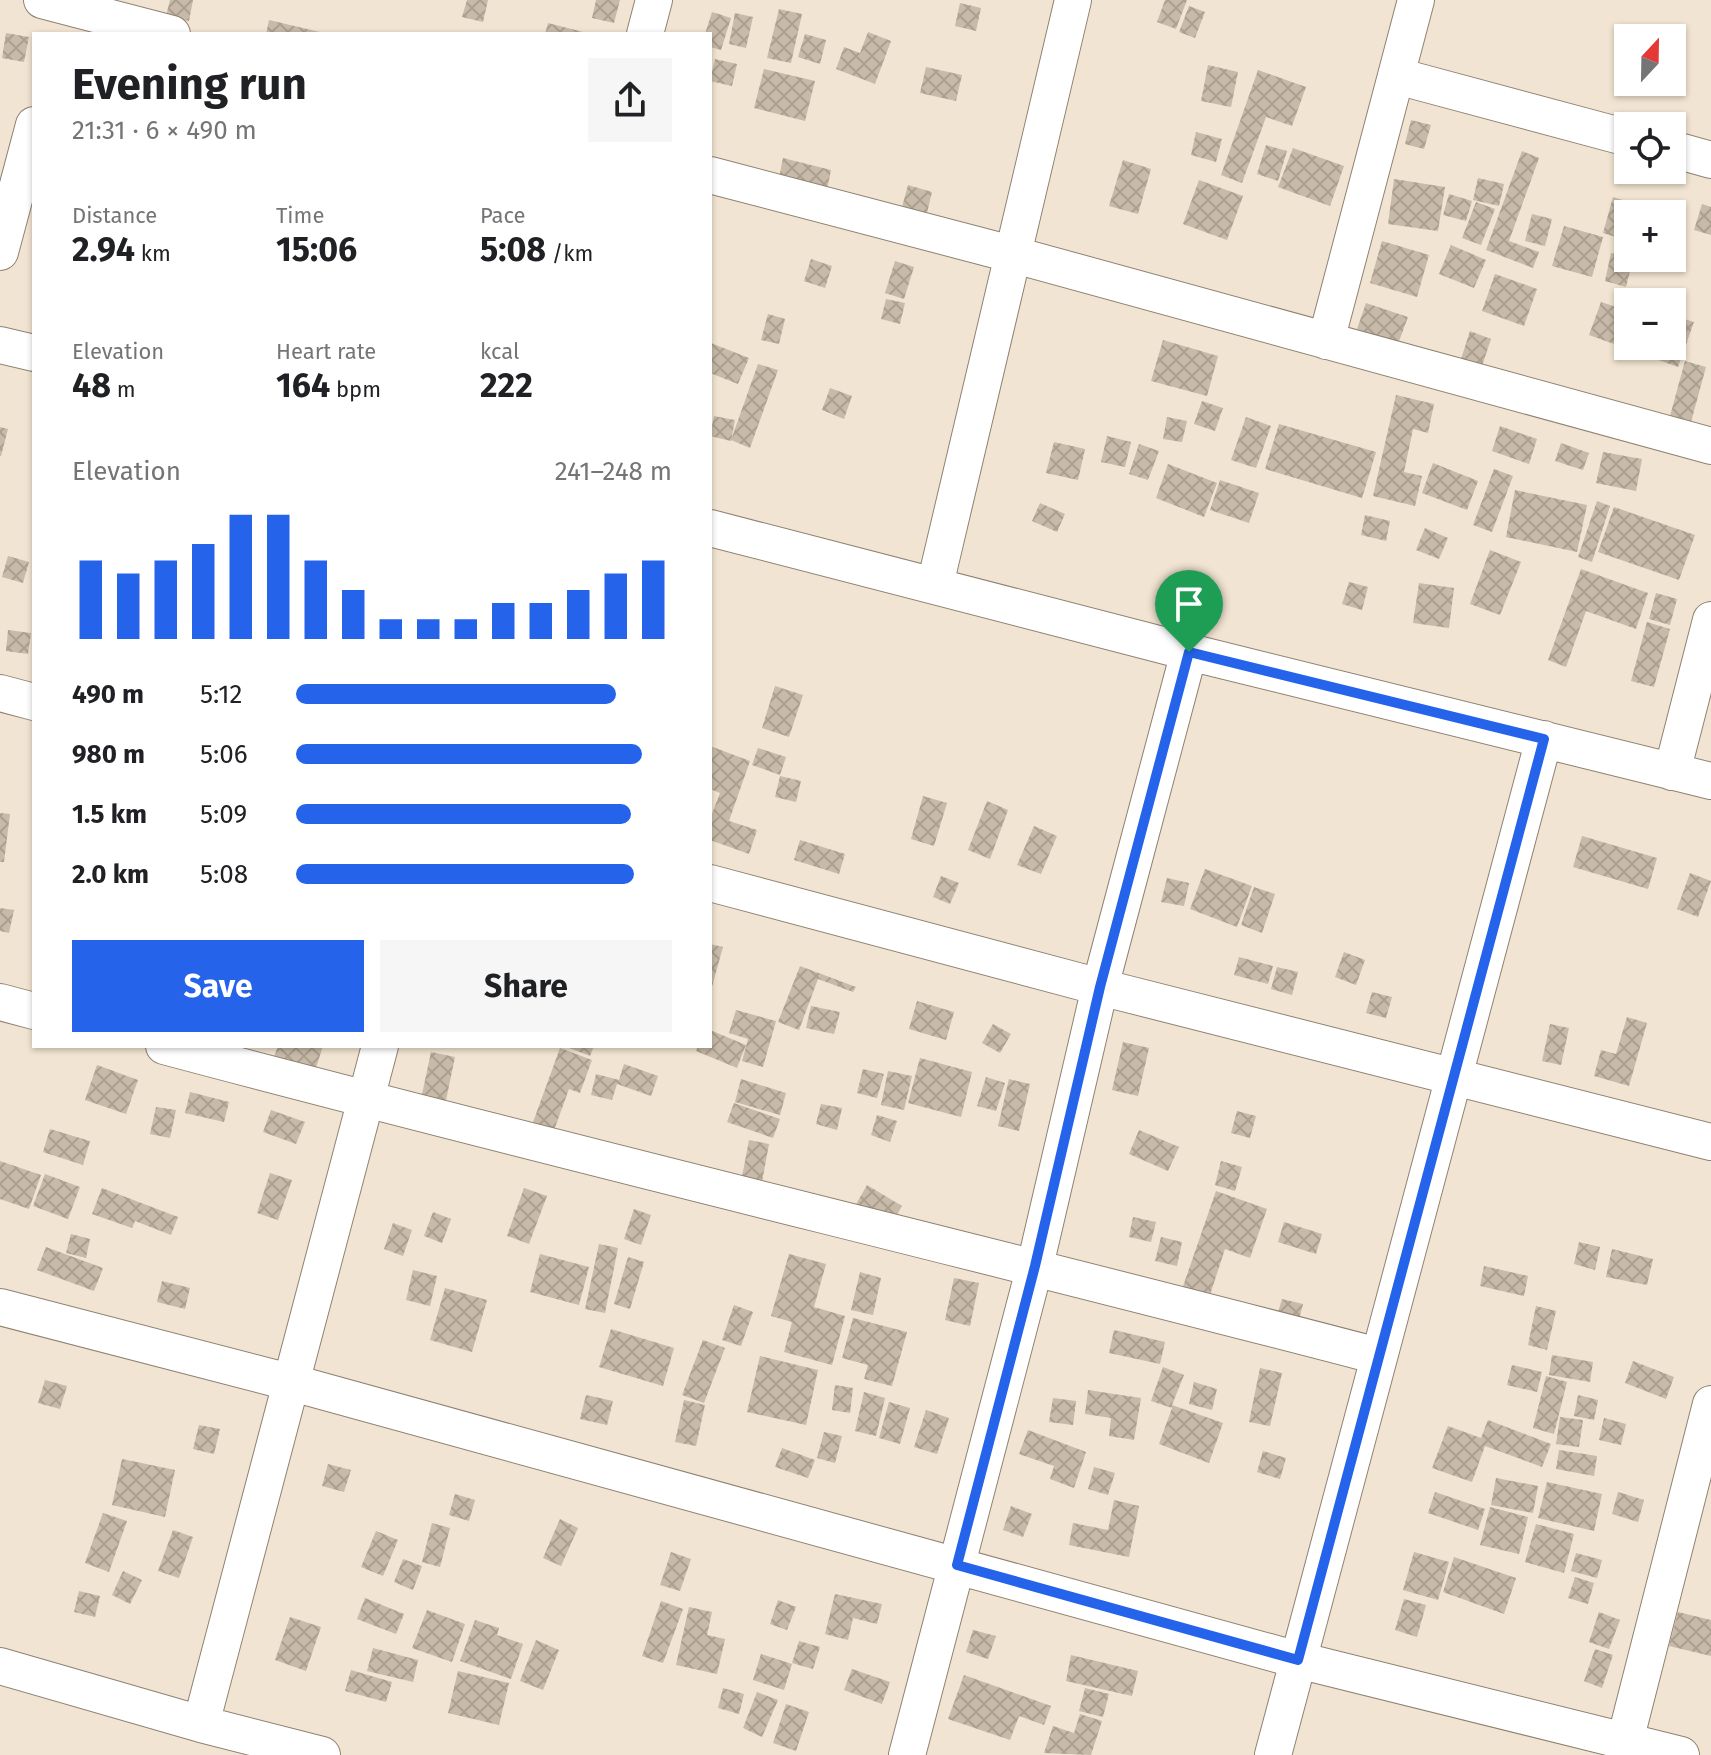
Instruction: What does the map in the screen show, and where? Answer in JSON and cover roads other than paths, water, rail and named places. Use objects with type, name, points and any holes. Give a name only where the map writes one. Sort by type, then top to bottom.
[{"type":"street","points":[[646,32],[654,0]]},
{"type":"street","points":[[935,585],[1073,0]]},
{"type":"street","points":[[1326,341],[1416,0]]},
{"type":"street","points":[[58,10],[162,32]]},
{"type":"street","points":[[1397,76],[1614,134]]},
{"type":"street","points":[[0,252],[32,132]]},
{"type":"street","points":[[1686,153],[1711,160]]},
{"type":"street","points":[[712,176],[1711,446]]},
{"type":"street","points":[[0,345],[32,353]]},
{"type":"street","points":[[712,529],[1189,652],[1711,781]]},
{"type":"street","points":[[1672,772],[1711,620]]},
{"type":"street","points":[[907,1755],[1035,1266],[1100,987],[1189,652]]},
{"type":"street","points":[[0,693],[32,701]]},
{"type":"street","points":[[1273,1755],[1544,739]]},
{"type":"street","points":[[712,884],[1100,987],[1711,1142]]},
{"type":"street","points":[[0,1002],[32,1010]]},
{"type":"street","points":[[171,1048],[1378,1356]]},
{"type":"street","points":[[201,1724],[379,1048]]},
{"type":"street","points":[[0,1307],[293,1383],[1298,1660],[1681,1755]]},
{"type":"street","points":[[1625,1741],[1711,1404]]},
{"type":"street","points":[[0,1666],[201,1724],[261,1748],[322,1755]]}]
